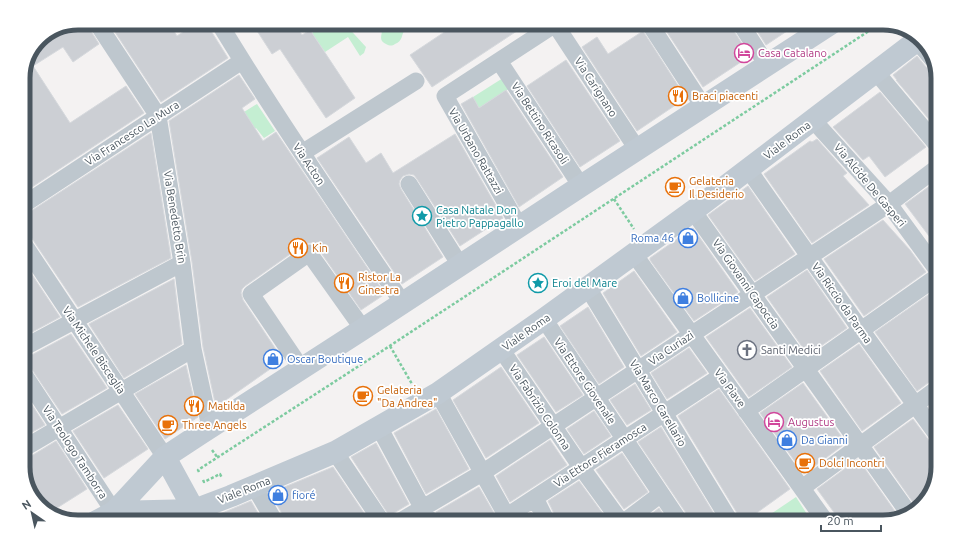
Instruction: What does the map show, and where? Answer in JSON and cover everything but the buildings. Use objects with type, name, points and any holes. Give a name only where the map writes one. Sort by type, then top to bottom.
[{"type":"street","name":"Via Benedetto Brin","points":[[102,30],[158,116],[182,263],[193,349],[210,427]]},
{"type":"street","name":"Via Acton","points":[[223,30],[302,153],[402,302]]},
{"type":"street","points":[[499,61],[547,30]]},
{"type":"street","name":"Via Carignano","points":[[560,30],[637,149]]},
{"type":"street","points":[[654,30],[703,106]]},
{"type":"street","points":[[744,30],[767,65]]},
{"type":"street","points":[[108,515],[114,512],[165,457],[821,30]]},
{"type":"street","name":"Viale Roma","points":[[198,515],[254,486],[335,452],[438,393],[588,288],[693,211],[915,42]]},
{"type":"street","name":"Via Francesco La Mura","points":[[30,200],[242,61]]},
{"type":"street","name":"Via Urbano Rattazzi","points":[[499,61],[445,96],[519,226]]},
{"type":"street","name":"Via Bettino Ricasoli","points":[[499,61],[581,186]]},
{"type":"street","points":[[876,72],[931,138]]},
{"type":"street","points":[[302,153],[416,81]]},
{"type":"street","name":"Via Alcide De Gasperi","points":[[813,120],[889,204],[931,261]]},
{"type":"street","name":"Via Riccio da Parma","points":[[748,168],[861,330],[931,426]]},
{"type":"street","name":"Via Curiazi","points":[[427,515],[482,473],[889,204],[931,172]]},
{"type":"street","points":[[409,184],[460,265]]},
{"type":"street","name":"Via Giovanni Capoccia","points":[[693,211],[906,509]]},
{"type":"street","points":[[301,368],[251,294],[309,253],[363,329]]},
{"type":"street","name":"Via Michele Bisceglia","points":[[30,254],[165,457]]},
{"type":"street","name":"Via Piave","points":[[634,254],[821,515]]},
{"type":"street","points":[[30,344],[182,263]]},
{"type":"street","points":[[746,411],[931,281]]},
{"type":"street","name":"Via Marco Carellario","points":[[588,288],[726,515]]},
{"type":"street","name":"Via Ettore Giovenale","points":[[544,319],[675,515]]},
{"type":"street","points":[[30,445],[193,349]]},
{"type":"street","name":"Via Fabrizio Colonna","points":[[501,349],[581,468],[617,515]]},
{"type":"street","name":"Via Ettore Fieramosca","points":[[512,515],[535,498],[721,376]]},
{"type":"street","name":"Via Teologo Tamborra","points":[[30,384],[114,512]]},
{"type":"street","points":[[438,393],[482,473],[503,515]]},
{"type":"street","points":[[802,488],[931,393]]},
{"type":"street","points":[[379,427],[427,515]]},
{"type":"street","points":[[335,452],[377,515]]},
{"type":"street","points":[[165,457],[195,515]]},
{"type":"street","points":[[254,486],[271,515]]},
{"type":"street","points":[[632,515],[661,494]]},
{"type":"street","points":[[535,498],[544,515]]},
{"type":"street","points":[[114,512],[176,515]]},
{"type":"path","points":[[223,479],[220,474],[204,482],[198,470],[390,346],[871,30]]},
{"type":"path","points":[[614,199],[635,230]]},
{"type":"path","points":[[390,346],[412,385]]},
{"type":"green space","points":[[317,30],[350,30],[366,47],[364,53],[360,56],[348,37],[325,52],[312,33]]},
{"type":"green space","points":[[382,30],[404,30],[401,40],[391,46],[383,42],[381,37]]},
{"type":"green space","points":[[503,78],[509,89],[479,108],[473,97]]},
{"type":"green space","points":[[257,104],[275,131],[264,138],[256,128],[235,141],[215,130]]},
{"type":"green space","points":[[796,497],[808,515],[769,515]]},
{"type":"place","name":"Casa Catalano","points":[[744,53]]},
{"type":"place","name":"Braci piacenti","points":[[678,96]]},
{"type":"place","name":"Gelateria Il Desiderio","points":[[675,187]]},
{"type":"place","name":"Casa Natale Don Pietro Pappagallo","points":[[422,216]]},
{"type":"place","name":"Roma 46","points":[[688,238]]},
{"type":"place","name":"Kin","points":[[298,248]]},
{"type":"place","name":"Ristor La Ginestra","points":[[344,283]]},
{"type":"place","name":"Eroi del Mare","points":[[538,283]]},
{"type":"place","name":"Bollicine","points":[[683,298]]},
{"type":"place","name":"Santi Medici","points":[[747,350]]},
{"type":"place","name":"Oscar Boutique","points":[[273,359]]},
{"type":"place","name":"Gelateria \"Da Andrea\"","points":[[363,396]]},
{"type":"place","name":"Matilda","points":[[194,406]]},
{"type":"place","name":"Augustus","points":[[774,422]]},
{"type":"place","name":"Three Angels","points":[[168,425]]},
{"type":"place","name":"Da Gianni","points":[[787,440]]},
{"type":"place","name":"Dolci Incontri","points":[[805,463]]},
{"type":"place","name":"fioré","points":[[278,495]]}]
